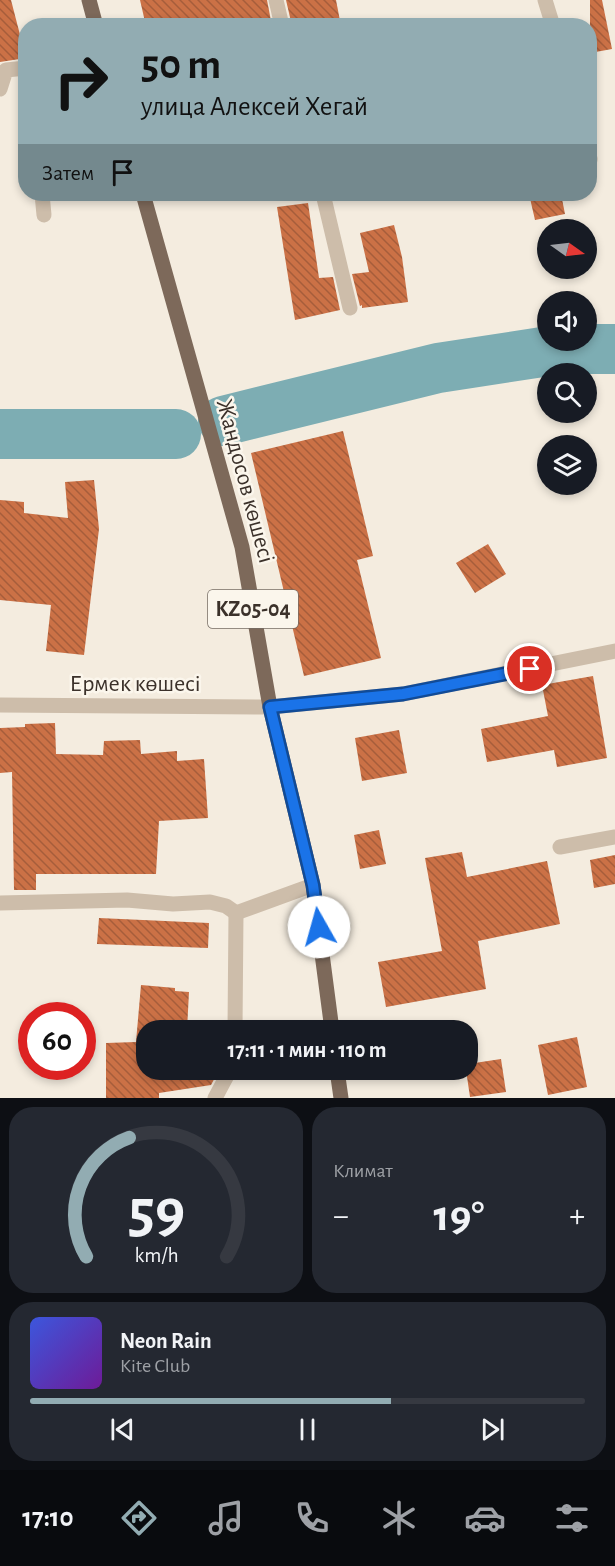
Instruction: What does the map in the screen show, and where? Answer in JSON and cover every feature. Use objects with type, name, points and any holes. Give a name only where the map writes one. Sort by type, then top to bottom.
[{"type":"main road","points":[[89,0],[94,18]]},
{"type":"main road","name":"Жандосов көшесі","points":[[145,201],[242,547],[270,707],[313,885],[331,1020]]},
{"type":"main road","points":[[338,1080],[341,1098]]},
{"type":"street","points":[[276,0],[280,18]]},
{"type":"street","points":[[545,0],[551,18]]},
{"type":"street","points":[[0,89],[6,70],[18,69]]},
{"type":"street","points":[[43,201],[44,215]]},
{"type":"street","points":[[325,201],[350,308]]},
{"type":"street","name":"Ермек көшесі","points":[[0,705],[270,707],[403,694],[615,651]]},
{"type":"street","points":[[560,847],[615,837]]},
{"type":"street","points":[[236,913],[313,885]]},
{"type":"street","points":[[0,903],[127,900],[173,904],[210,902],[226,906],[236,913]]},
{"type":"street","points":[[235,1020],[236,913]]},
{"type":"street","points":[[215,1098],[225,1080]]},
{"type":"building","points":[[0,0],[11,0],[18,27],[18,59],[0,62]]},
{"type":"building","points":[[140,0],[267,0],[270,18],[144,18]]},
{"type":"building","points":[[286,0],[336,0],[339,18],[290,18]]},
{"type":"building","points":[[590,0],[602,0],[612,49],[597,52],[597,18],[590,18]]},
{"type":"building","points":[[531,201],[562,201],[565,214],[535,220]]},
{"type":"building","points":[[308,203],[319,278],[333,277],[340,310],[295,320],[277,207]]},
{"type":"building","points":[[394,225],[402,257],[408,302],[362,308],[352,274],[369,272],[360,233]]},
{"type":"building","points":[[343,431],[373,556],[357,560],[381,658],[304,676],[251,453]]},
{"type":"building","points":[[94,480],[99,529],[84,655],[46,651],[51,605],[0,600],[0,500],[24,502],[24,513],[68,518],[65,482]]},
{"type":"building","points":[[488,544],[506,574],[475,593],[456,563]]},
{"type":"building","points":[[593,676],[607,758],[557,767],[554,750],[487,762],[481,729],[548,716],[542,685]]},
{"type":"building","points":[[55,723],[56,754],[103,755],[104,741],[140,740],[141,754],[177,751],[177,761],[204,759],[208,818],[159,821],[156,874],[36,874],[36,890],[14,890],[12,772],[0,773],[0,728]]},
{"type":"building","points":[[399,730],[407,773],[362,781],[355,738]]},
{"type":"building","points":[[379,830],[386,864],[360,869],[354,835]]},
{"type":"building","points":[[462,852],[467,877],[547,861],[560,924],[478,941],[486,989],[386,1007],[378,962],[442,951],[425,858]]},
{"type":"building","points":[[615,855],[615,884],[594,888],[590,860]]},
{"type":"building","points":[[99,918],[209,923],[208,948],[97,944]]},
{"type":"building","points":[[141,985],[175,988],[175,991],[189,992],[188,1020],[138,1020]]},
{"type":"building","points":[[577,1037],[587,1087],[548,1095],[538,1045]]},
{"type":"building","points":[[136,1042],[136,1080],[214,1080],[211,1085],[159,1093],[159,1098],[106,1098],[106,1043]]},
{"type":"building","points":[[501,1059],[506,1092],[470,1097],[467,1080],[478,1080],[478,1062]]},
{"type":"waterway","points":[[223,421],[438,368],[562,349],[615,349]]},
{"type":"waterway","points":[[0,434],[176,434]]},
{"type":"route","points":[[319,927],[313,885],[270,707],[403,694],[530,669]]}]
